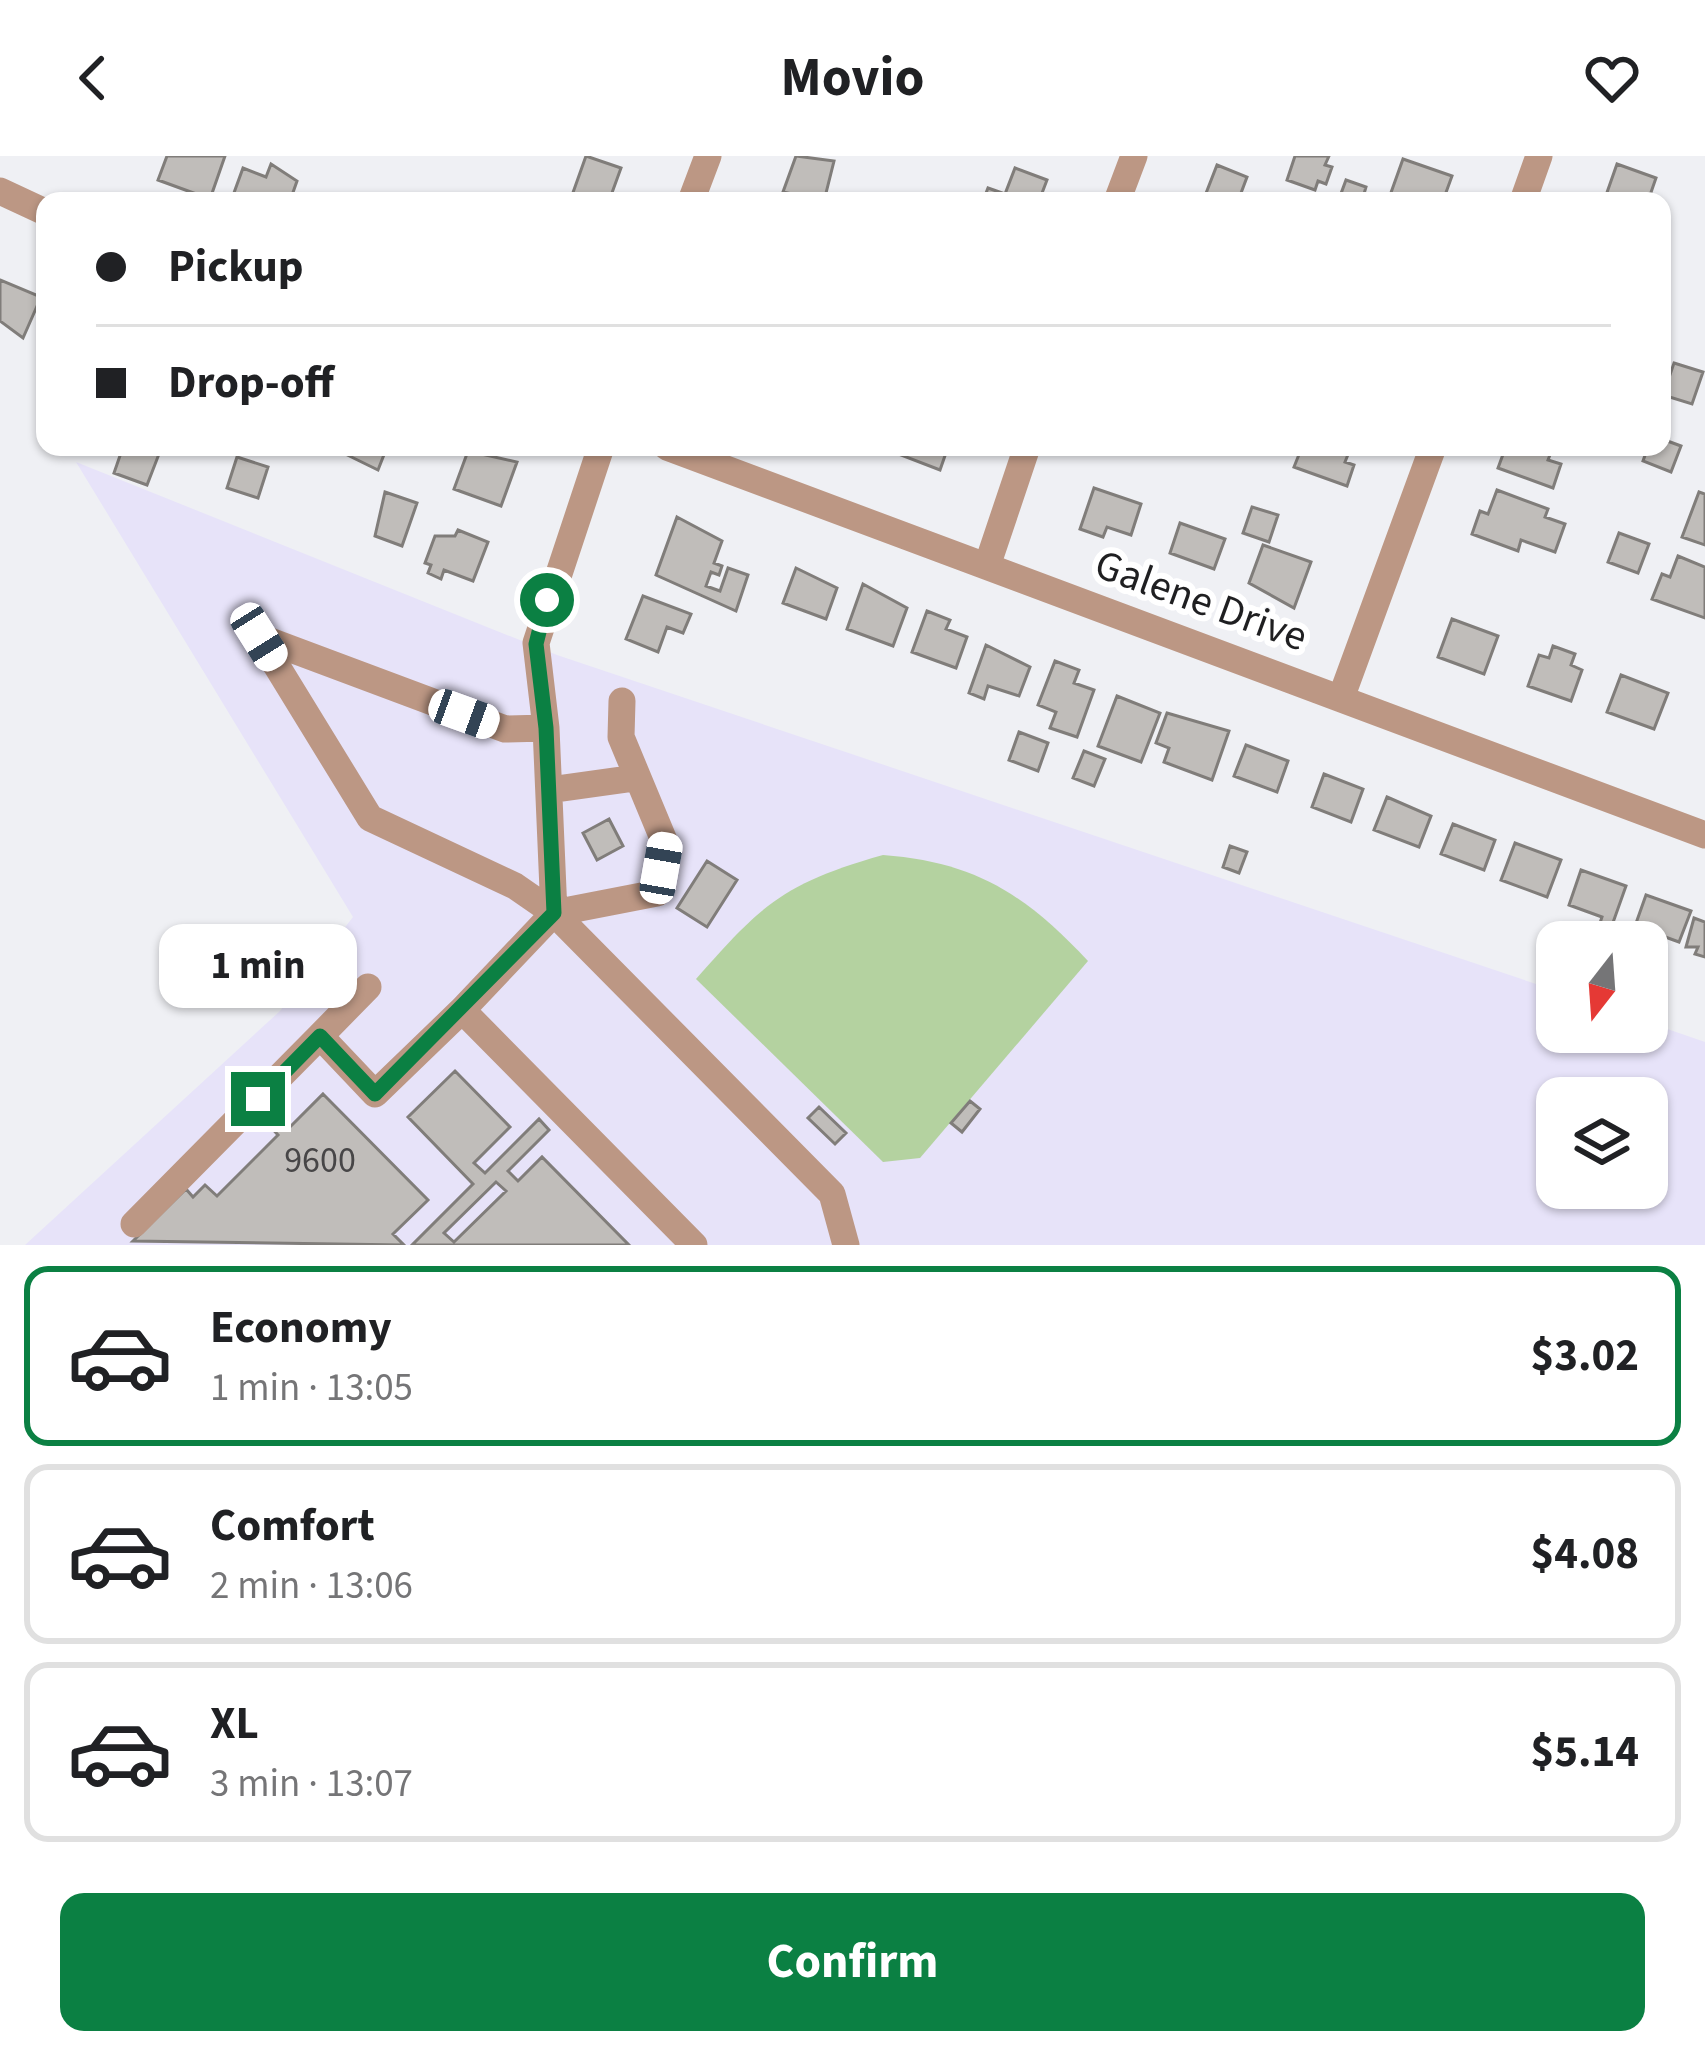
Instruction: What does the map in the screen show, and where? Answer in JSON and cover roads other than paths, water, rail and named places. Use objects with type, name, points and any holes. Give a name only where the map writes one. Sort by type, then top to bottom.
[{"type":"street","points":[[695,192],[708,156]]},
{"type":"street","points":[[1121,192],[1134,156]]},
{"type":"street","points":[[1526,192],[1539,156]]},
{"type":"street","points":[[0,190],[36,208]]},
{"type":"street","points":[[554,913],[546,728],[536,644],[598,456]]},
{"type":"street","name":"Galene Drive","points":[[691,456],[1341,698],[1702,824]]},
{"type":"street","points":[[986,566],[1024,456]]},
{"type":"street","points":[[1341,698],[1430,456]]},
{"type":"street","points":[[546,728],[506,729],[259,637],[370,818],[515,886],[554,913],[832,1194],[846,1245]]},
{"type":"street","points":[[320,1036],[375,1094],[554,913],[657,893],[665,843],[621,736],[622,701]]},
{"type":"street","points":[[549,790],[635,778]]},
{"type":"street","points":[[134,1224],[368,987]]},
{"type":"street","points":[[462,1010],[694,1245]]}]
